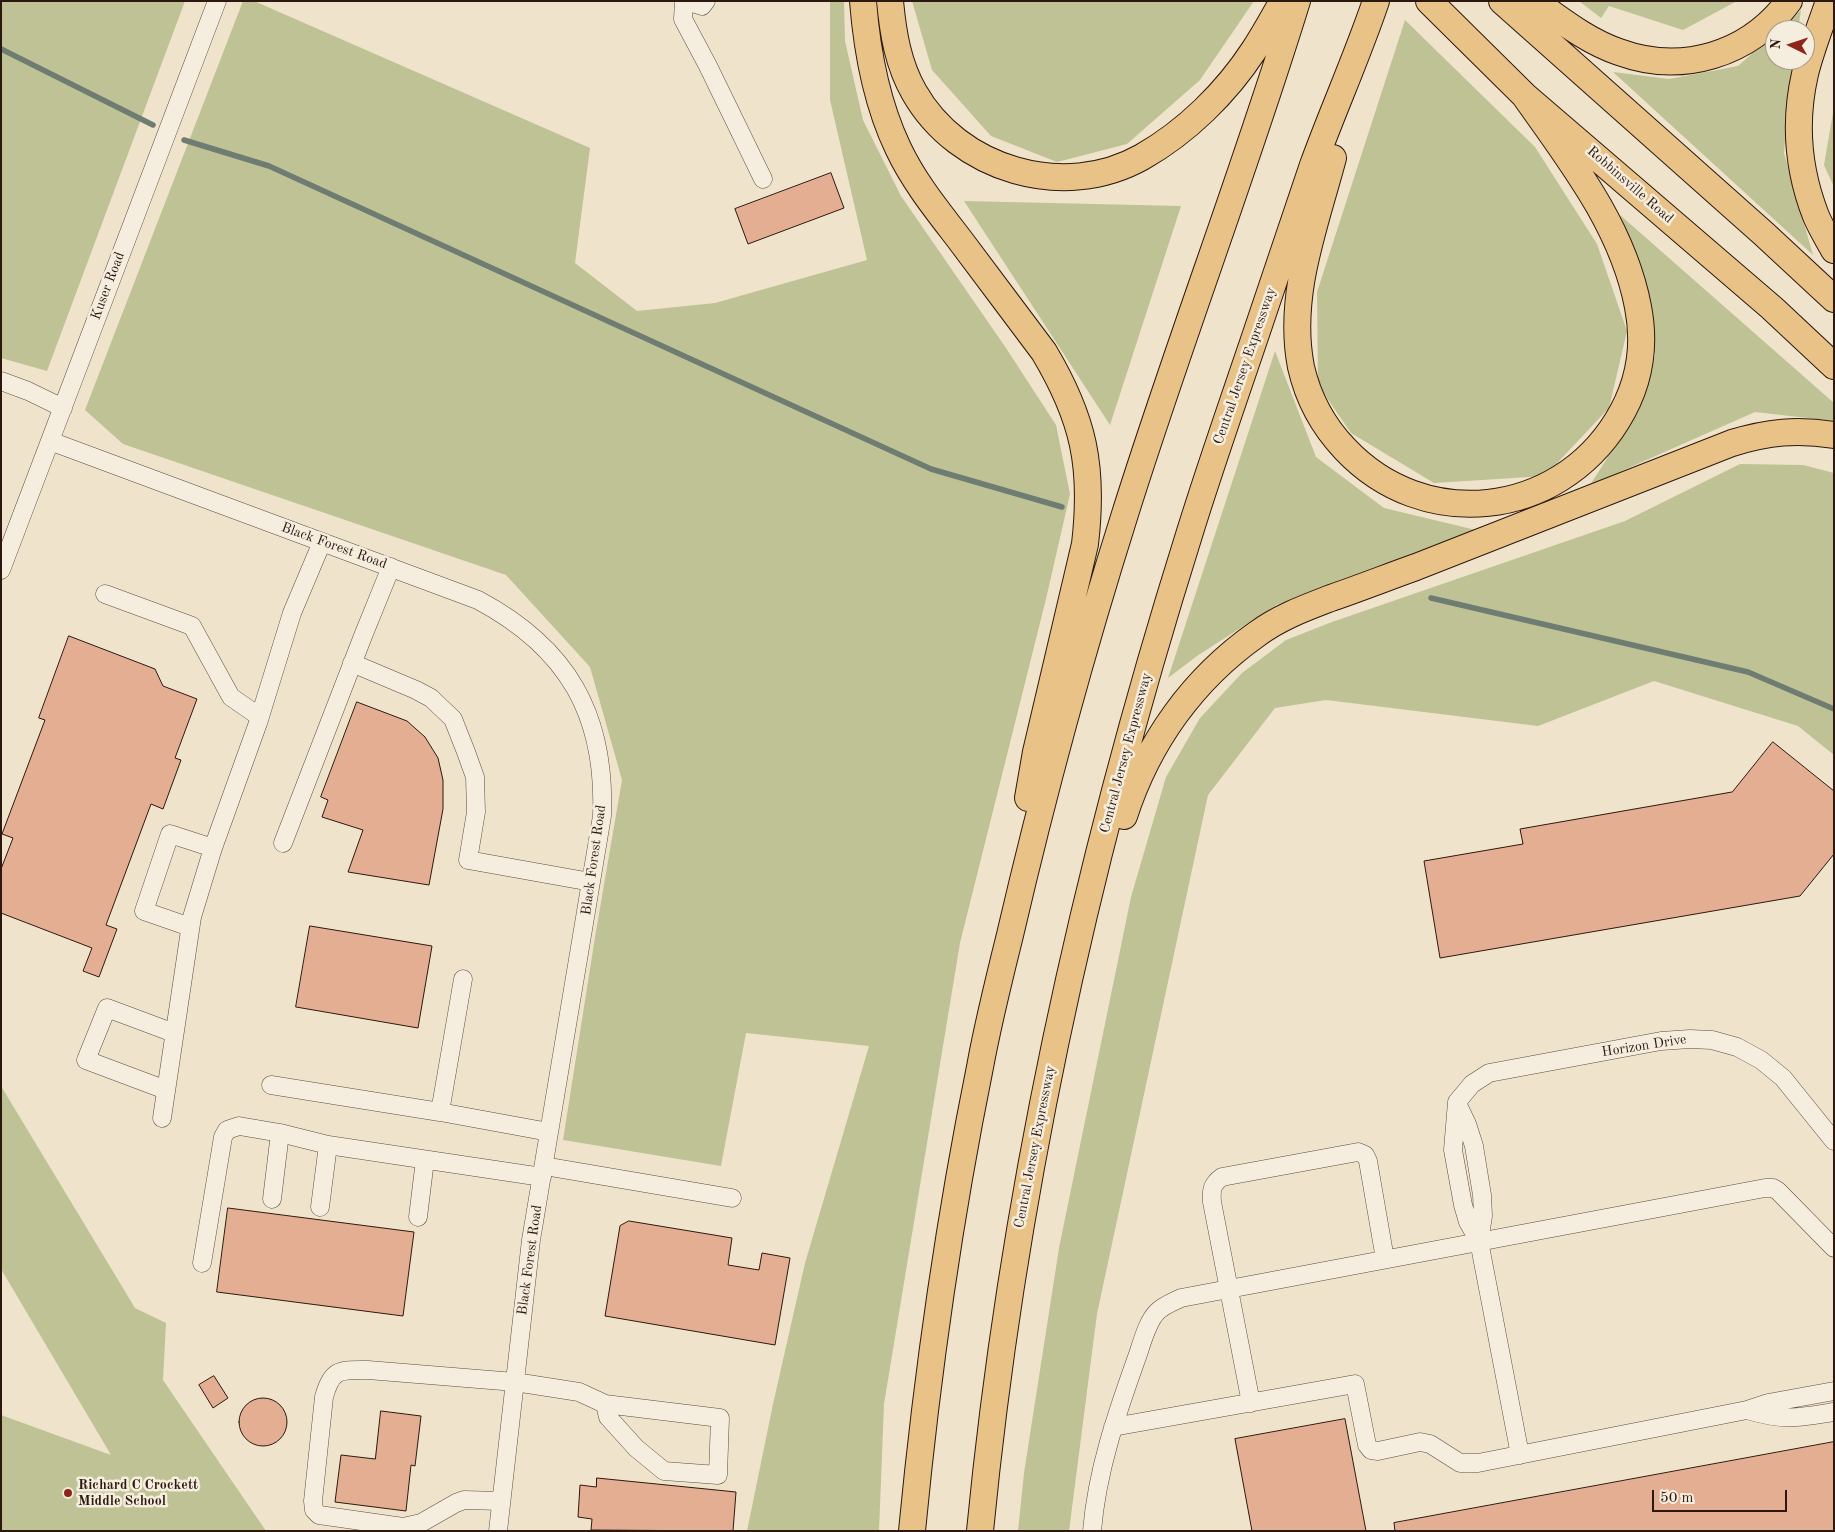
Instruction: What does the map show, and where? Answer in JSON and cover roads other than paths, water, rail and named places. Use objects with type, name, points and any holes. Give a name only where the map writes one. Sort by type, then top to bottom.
[{"type":"highway","points":[[863,1],[866,37],[873,75],[883,112],[898,147],[916,181],[1044,352],[1060,379],[1074,412],[1084,446],[1088,482],[1085,544],[1036,752],[951,1224],[936,1322],[912,1531]]},
{"type":"highway","points":[[890,1],[894,38],[901,63],[914,93],[932,117],[952,138],[1001,166],[1029,174],[1059,177],[1088,175],[1114,169],[1142,157],[1175,135],[1203,111],[1232,80],[1254,51],[1283,1]]},
{"type":"highway","points":[[980,1065],[1024,875],[1071,692],[1126,511],[1297,1]]},
{"type":"highway","name":"Robbinsville Road","points":[[1429,1],[1524,94],[1772,308],[1834,366]]},
{"type":"highway","points":[[1502,1],[1764,234],[1834,299]]},
{"type":"highway","points":[[1534,1],[1576,31],[1619,52],[1649,59],[1672,61],[1702,58],[1738,46],[1769,25],[1789,1]]},
{"type":"highway","points":[[1829,1],[1805,73],[1800,105],[1798,143],[1803,177],[1817,218],[1834,250]]},
{"type":"highway","points":[[1372,10],[1306,255],[1300,291],[1298,341],[1302,369],[1310,395],[1320,417],[1336,440],[1355,460],[1378,478],[1402,490],[1430,500],[1457,504],[1483,504],[1510,500],[1538,491],[1565,477],[1588,458],[1608,436],[1633,389],[1641,362],[1642,336],[1638,308],[1630,275],[1616,239],[1586,184],[1524,94]]},
{"type":"highway","name":"Central Jersey Expressway","points":[[980,1531],[1003,1332],[1024,1202],[1046,1083],[1089,890],[1162,621],[1190,532],[1314,164],[1372,10]]},
{"type":"highway","points":[[1046,1083],[1125,814],[1137,780],[1155,744],[1178,709],[1200,682],[1225,658],[1257,633],[1288,615],[1732,443],[1758,435],[1782,432],[1813,432],[1834,436]]},
{"type":"street","name":"Kuser Road","points":[[2,565],[217,1]]},
{"type":"street","points":[[706,1],[702,6],[685,1],[683,19],[763,179]]},
{"type":"street","points":[[1,381],[28,391],[62,408]]},
{"type":"street","name":"Black Forest Road","points":[[50,441],[478,600],[504,614],[528,632],[546,649],[570,679],[584,704],[594,732],[601,761],[603,787],[602,816],[531,1240],[498,1531]]},
{"type":"street","points":[[162,1118],[192,917],[213,848],[260,717],[292,613],[322,542]]},
{"type":"street","points":[[283,843],[352,663],[391,568]]},
{"type":"street","points":[[105,594],[192,626],[231,697],[260,717]]},
{"type":"street","points":[[352,663],[431,698],[453,719],[475,778],[476,812],[468,860],[591,882]]},
{"type":"street","points":[[190,927],[144,911],[170,834],[213,848]]},
{"type":"street","points":[[440,1112],[463,979]]},
{"type":"street","points":[[166,1090],[86,1060],[106,1008],[174,1033]]},
{"type":"street","name":"Horizon Drive","points":[[1479,1241],[1484,1216],[1482,1195],[1474,1146],[1457,1102],[1472,1084],[1489,1073],[1661,1041],[1690,1038],[1712,1040],[1737,1047],[1761,1060],[1783,1078],[1834,1141]]},
{"type":"street","points":[[271,1085],[440,1112],[549,1132]]},
{"type":"street","points":[[202,1263],[223,1137],[227,1130],[239,1126],[280,1133],[328,1145],[425,1160],[543,1172],[732,1198]]},
{"type":"street","points":[[272,1199],[280,1133]]},
{"type":"street","points":[[320,1207],[328,1145]]},
{"type":"street","points":[[1251,1402],[1228,1289],[1211,1190],[1214,1182],[1222,1177],[1358,1152],[1365,1155],[1368,1161],[1385,1259]]},
{"type":"street","points":[[418,1217],[425,1160]]},
{"type":"street","points":[[1092,1531],[1102,1465],[1113,1427],[1148,1327],[1156,1312],[1180,1298],[1765,1188],[1773,1188],[1778,1191],[1834,1248]]},
{"type":"street","points":[[1479,1241],[1520,1454]]},
{"type":"street","points":[[501,1501],[464,1500],[421,1523],[403,1527],[319,1515],[314,1510],[313,1501],[324,1397],[328,1382],[335,1374],[345,1370],[368,1370],[515,1382],[580,1392],[605,1404],[720,1418],[718,1475],[664,1471],[636,1448],[608,1417],[605,1404]]},
{"type":"street","points":[[1113,1427],[1355,1384],[1366,1445],[1371,1450],[1378,1451],[1420,1442],[1430,1444],[1460,1463],[1478,1463],[1747,1410],[1768,1402],[1834,1391]]},
{"type":"street","points":[[1747,1410],[1771,1417],[1786,1418],[1834,1412]]},
{"type":"waterway","points":[[1,49],[153,125]]},
{"type":"waterway","points":[[184,140],[269,166],[931,469],[1062,507]]},
{"type":"waterway","points":[[1431,598],[1748,672],[1834,709]]},
{"type":"place","name":"Richard C Crockett Middle School","points":[[68,1493]]}]
